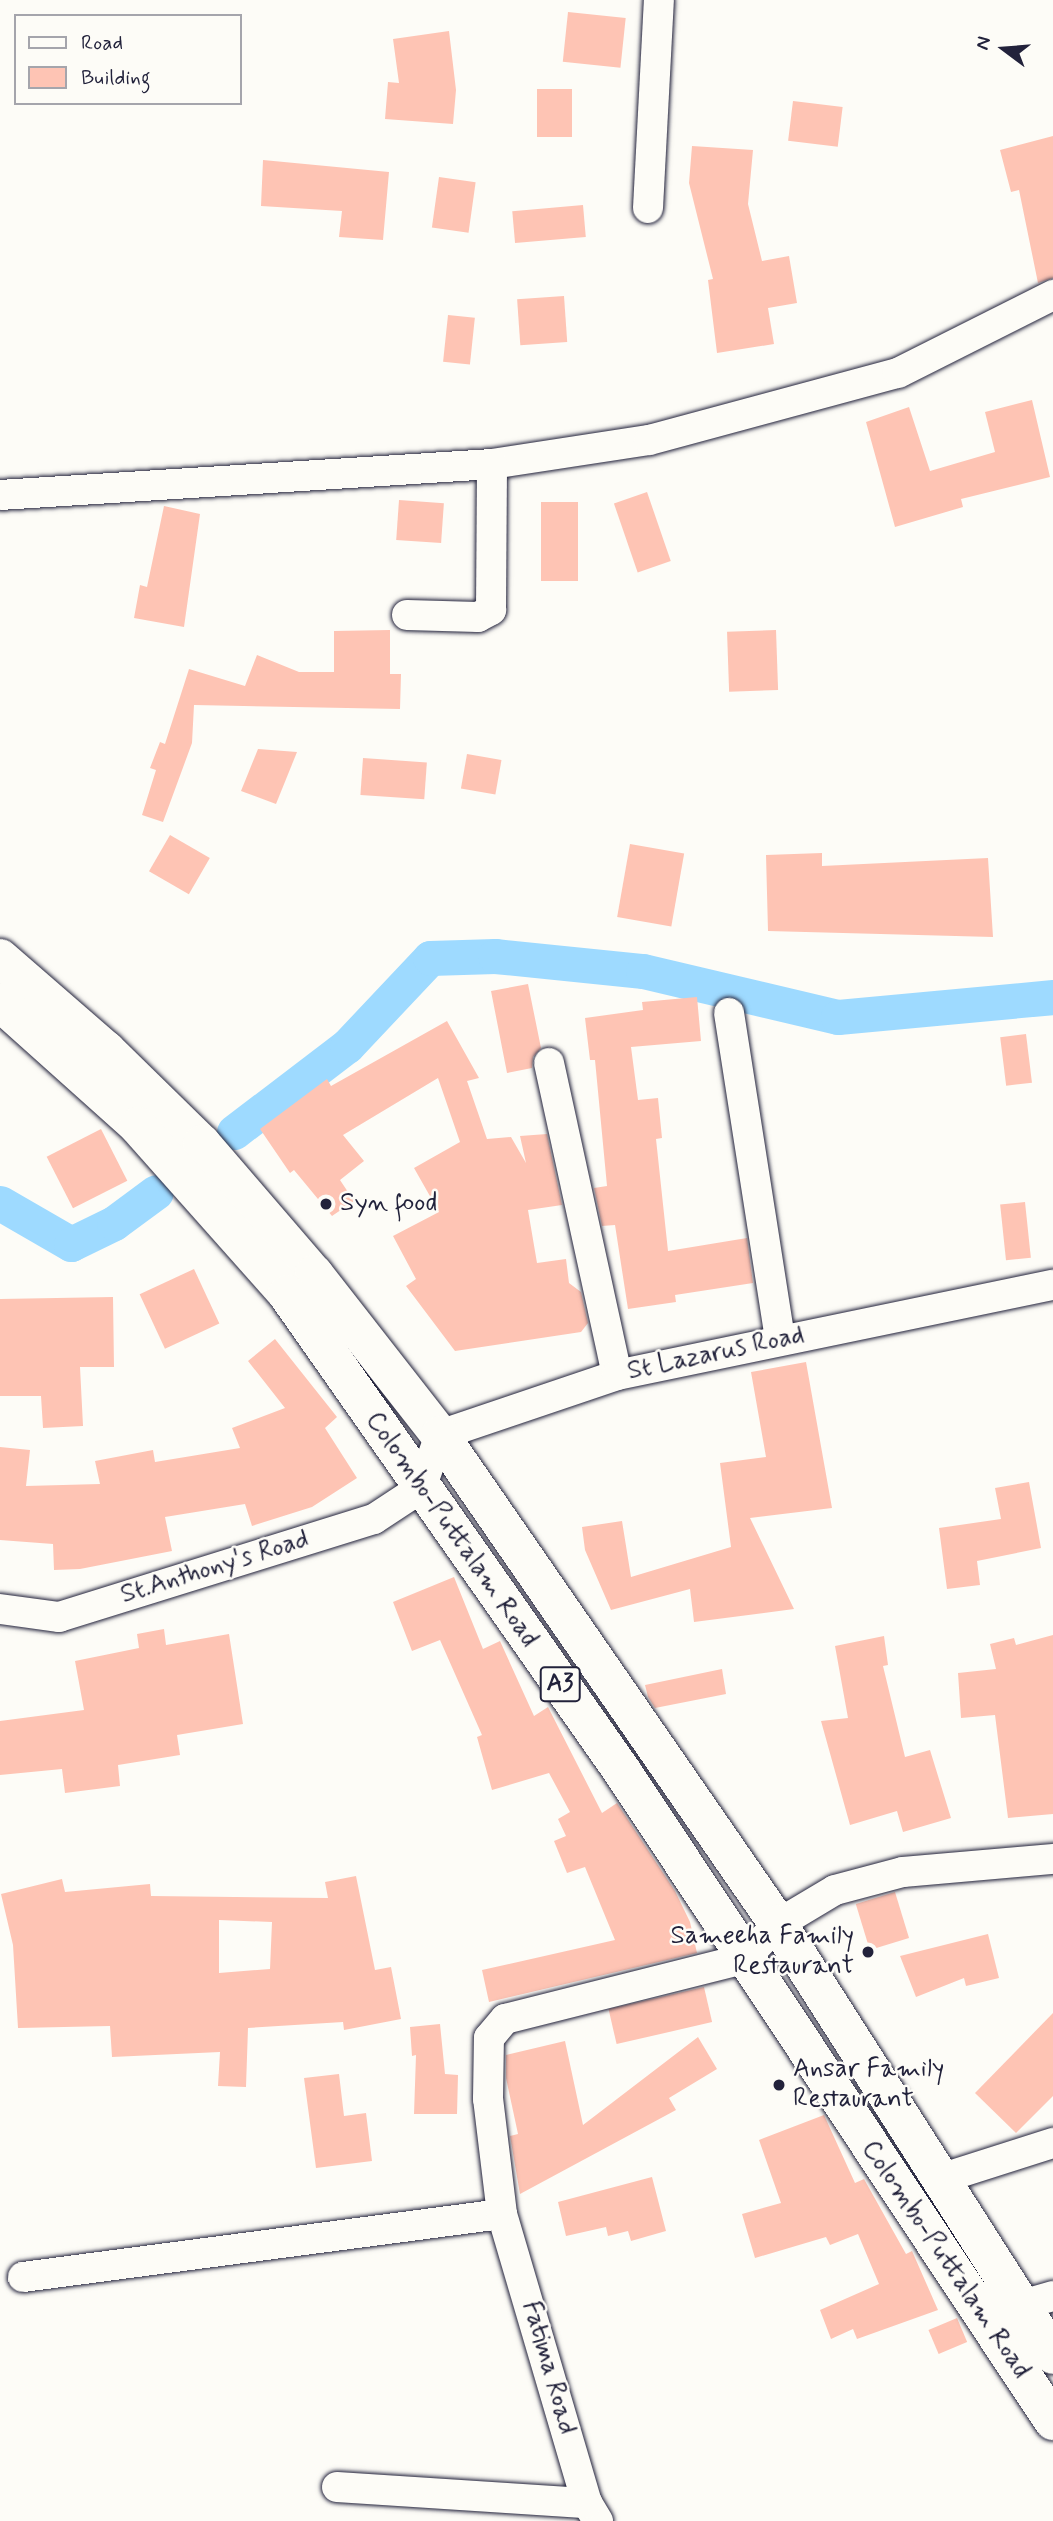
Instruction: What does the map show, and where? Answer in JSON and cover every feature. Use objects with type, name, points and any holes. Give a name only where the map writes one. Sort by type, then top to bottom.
[{"type":"highway","name":"Colombo-Puttalam Road","points":[[0,958],[106,1050],[202,1144],[314,1274],[440,1435],[778,1924],[1019,2306],[1053,2355]]},
{"type":"highway","name":"Colombo-Puttalam Road","points":[[0,1002],[138,1126],[288,1294],[421,1488],[622,1771],[744,1959],[1019,2306],[1053,2421]]},
{"type":"street","points":[[648,208],[659,0]]},
{"type":"street","points":[[0,495],[492,464],[649,440],[898,373],[1053,295]]},
{"type":"street","points":[[407,615],[478,617],[491,610],[492,464]]},
{"type":"street","points":[[729,1013],[780,1339]]},
{"type":"street","points":[[549,1063],[617,1375]]},
{"type":"street","name":"St Lazarus Road","points":[[440,1435],[617,1375],[780,1339],[1053,1285]]},
{"type":"street","points":[[421,1488],[440,1435]]},
{"type":"street","name":"St.Anthony's Road","points":[[0,1609],[59,1617],[374,1519],[421,1488]]},
{"type":"street","points":[[744,1959],[778,1924],[835,1890],[903,1872],[1053,1859]]},
{"type":"street","name":"Fatima Road","points":[[592,2512],[502,2214],[488,2099],[489,2038],[505,2020],[744,1959]]},
{"type":"street","points":[[940,2179],[1053,2143]]},
{"type":"street","points":[[23,2277],[502,2214]]},
{"type":"street","points":[[337,2487],[592,2512]]},
{"type":"building","points":[[568,12],[626,18],[620,68],[563,62]]},
{"type":"building","points":[[449,31],[456,90],[453,124],[385,119],[388,82],[399,83],[393,39]]},
{"type":"building","points":[[537,89],[572,89],[572,137],[537,137]]},
{"type":"building","points":[[793,101],[843,107],[838,147],[788,141]]},
{"type":"building","points":[[1053,136],[1053,278],[1038,283],[1019,190],[1011,192],[1000,150]]},
{"type":"building","points":[[692,146],[753,150],[748,204],[762,261],[789,256],[797,303],[768,308],[774,344],[717,353],[708,280],[713,279],[689,183]]},
{"type":"building","points":[[263,160],[389,172],[383,240],[339,237],[342,211],[261,206]]},
{"type":"building","points":[[439,177],[476,182],[469,233],[432,228]]},
{"type":"building","points":[[583,205],[586,237],[515,243],[512,211]]},
{"type":"building","points":[[564,296],[567,342],[520,345],[517,299]]},
{"type":"building","points":[[448,315],[475,318],[470,365],[443,362]]},
{"type":"building","points":[[1032,400],[1050,477],[961,499],[963,507],[895,527],[866,422],[909,407],[930,471],[995,452],[985,412]]},
{"type":"building","points":[[647,492],[671,561],[638,572],[614,503]]},
{"type":"building","points":[[399,500],[444,503],[441,543],[396,540]]},
{"type":"building","points":[[541,502],[578,502],[578,581],[541,581]]},
{"type":"building","points":[[164,506],[200,514],[184,627],[134,618],[140,585],[147,587]]},
{"type":"building","points":[[390,630],[390,674],[401,674],[400,709],[194,705],[192,743],[163,822],[142,815],[156,770],[150,768],[160,742],[165,744],[189,669],[245,686],[257,655],[299,672],[334,672],[334,631]]},
{"type":"building","points":[[776,630],[778,690],[729,692],[727,632]]},
{"type":"building","points":[[258,749],[297,752],[276,804],[241,791]]},
{"type":"building","points":[[467,754],[501,760],[495,795],[461,788]]},
{"type":"building","points":[[363,758],[427,762],[424,799],[360,795]]},
{"type":"building","points":[[170,835],[210,858],[189,894],[149,871]]},
{"type":"building","points":[[630,844],[684,854],[671,926],[617,917]]},
{"type":"building","points":[[822,853],[822,866],[988,858],[993,937],[768,931],[766,855]]},
{"type":"building","points":[[528,984],[541,1048],[533,1057],[532,1068],[507,1073],[491,991]]},
{"type":"building","points":[[697,997],[701,1041],[631,1047],[638,1100],[658,1098],[662,1138],[656,1139],[668,1251],[747,1238],[753,1283],[675,1295],[676,1302],[628,1309],[615,1225],[602,1226],[594,1188],[607,1186],[595,1060],[590,1060],[585,1018],[643,1010],[642,1002]]},
{"type":"building","points":[[447,1021],[479,1078],[467,1081],[487,1139],[511,1137],[526,1163],[520,1136],[547,1134],[562,1205],[528,1210],[537,1263],[566,1259],[569,1283],[581,1292],[588,1323],[581,1332],[455,1351],[406,1286],[416,1279],[393,1236],[439,1212],[414,1168],[460,1142],[438,1078],[343,1135],[364,1161],[340,1180],[354,1201],[332,1216],[294,1170],[290,1173],[260,1129],[327,1079],[331,1086]]},
{"type":"building","points":[[1026,1034],[1032,1083],[1006,1086],[1000,1037]]},
{"type":"building","points":[[101,1129],[127,1181],[73,1208],[47,1157]]},
{"type":"building","points":[[1025,1202],[1031,1258],[1006,1260],[1000,1205]]},
{"type":"building","points":[[194,1269],[219,1323],[165,1349],[140,1294]]},
{"type":"building","points":[[113,1297],[114,1367],[80,1367],[83,1426],[43,1428],[41,1396],[0,1396],[0,1299]]},
{"type":"building","points":[[275,1339],[337,1417],[325,1428],[357,1478],[312,1507],[252,1526],[245,1504],[165,1517],[172,1551],[80,1569],[54,1570],[53,1544],[0,1540],[0,1447],[30,1450],[26,1486],[100,1484],[95,1461],[153,1450],[155,1462],[240,1448],[232,1428],[285,1408],[248,1361]]},
{"type":"building","points":[[806,1362],[832,1508],[750,1518],[794,1609],[694,1622],[690,1589],[611,1610],[585,1550],[582,1527],[622,1521],[631,1577],[731,1547],[720,1463],[766,1457],[751,1372]]},
{"type":"building","points":[[1029,1482],[1041,1548],[977,1561],[980,1585],[947,1589],[939,1528],[1001,1519],[995,1488]]},
{"type":"building","points":[[454,1577],[483,1649],[500,1641],[534,1716],[548,1707],[602,1813],[617,1803],[675,1891],[690,1922],[697,1953],[489,2002],[482,1970],[615,1940],[585,1867],[567,1873],[554,1841],[566,1836],[558,1819],[570,1812],[549,1773],[492,1790],[477,1737],[482,1735],[440,1640],[412,1651],[393,1602]]},
{"type":"building","points":[[164,1629],[166,1645],[229,1634],[243,1724],[177,1735],[180,1755],[118,1765],[120,1786],[65,1793],[62,1769],[0,1775],[0,1721],[84,1710],[75,1661],[139,1648],[137,1634]]},
{"type":"building","points":[[1053,1635],[1053,1814],[1008,1818],[995,1715],[961,1718],[958,1673],[996,1669],[990,1644],[1014,1638],[1016,1645]]},
{"type":"building","points":[[884,1636],[888,1665],[883,1666],[905,1757],[930,1750],[951,1818],[903,1832],[897,1811],[850,1825],[821,1721],[848,1718],[835,1646]]},
{"type":"building","points":[[722,1669],[726,1694],[655,1708],[648,1697],[645,1685]]},
{"type":"building","points":[[356,1876],[375,1970],[391,1967],[401,2019],[344,2030],[343,2022],[248,2028],[246,2087],[218,2086],[220,2052],[112,2057],[110,2026],[18,2028],[13,1945],[1,1894],[62,1879],[65,1892],[150,1884],[151,1896],[328,1898],[325,1882]],"holes":[[[219,1920],[272,1922],[270,1969],[219,1973]]]},
{"type":"building","points":[[895,1892],[909,1938],[870,1950],[856,1904]]},
{"type":"building","points":[[988,1934],[999,1978],[966,1986],[964,1978],[916,1997],[900,1956]]},
{"type":"building","points":[[704,1987],[712,2022],[617,2044],[609,2009]]},
{"type":"building","points":[[1053,2013],[1053,2096],[1016,2133],[975,2093]]},
{"type":"building","points":[[440,2024],[445,2074],[458,2075],[457,2114],[414,2114],[416,2055],[412,2056],[410,2027]]},
{"type":"building","points":[[698,2037],[717,2069],[669,2098],[676,2110],[520,2194],[510,2136],[518,2134],[506,2078],[506,2055],[565,2041],[583,2125]]},
{"type":"building","points":[[339,2074],[344,2116],[366,2113],[372,2161],[316,2168],[304,2078]]},
{"type":"building","points":[[824,2115],[855,2183],[864,2179],[906,2254],[912,2251],[938,2310],[857,2339],[853,2329],[831,2339],[820,2310],[879,2284],[858,2234],[830,2245],[826,2237],[755,2258],[742,2214],[781,2203],[759,2140]]},
{"type":"building","points":[[652,2177],[666,2231],[631,2241],[628,2231],[608,2236],[606,2227],[566,2236],[558,2202]]},
{"type":"building","points":[[957,2318],[967,2342],[939,2354],[928,2330]]},
{"type":"waterway","points":[[234,1132],[347,1046],[430,958],[495,956],[643,971],[838,1017],[1053,997]]},
{"type":"waterway","points":[[0,1203],[71,1244],[114,1223],[156,1192]]},
{"type":"place","name":"Syn food","points":[[326,1204]]},
{"type":"place","name":"Sameeha Family Restaurant","points":[[868,1952]]},
{"type":"place","name":"Ansar Family Restaurant","points":[[779,2085]]}]
